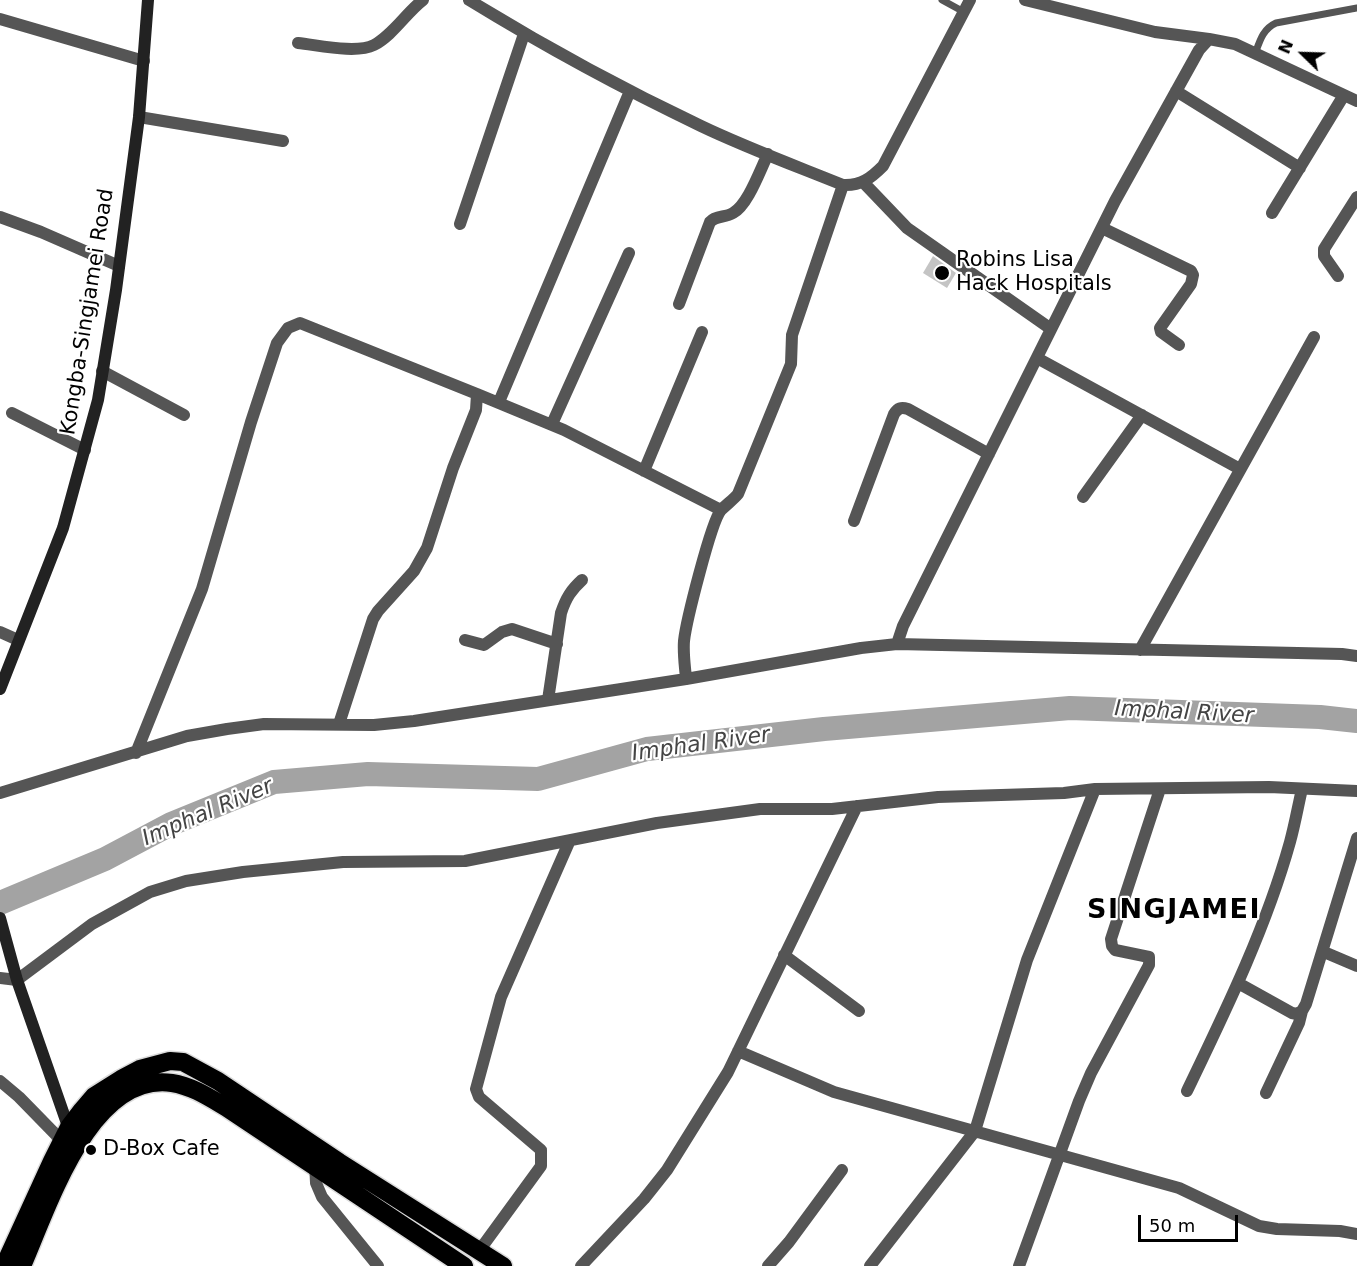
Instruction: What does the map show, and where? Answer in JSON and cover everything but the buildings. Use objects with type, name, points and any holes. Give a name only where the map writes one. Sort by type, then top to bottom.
[{"type":"highway","points":[[4,1266],[68,1141],[94,1096],[140,1069],[170,1061],[183,1062],[198,1068],[503,1266]]},
{"type":"highway","points":[[22,1266],[68,1141],[83,1134],[116,1100],[132,1088],[151,1083],[172,1083],[194,1090],[227,1108],[464,1266]]},
{"type":"street","name":"Kongba-Singjamei Road","points":[[0,689],[63,528],[98,400],[139,117],[148,0]]},
{"type":"street","points":[[298,43],[345,48],[372,46],[423,0]]},
{"type":"street","points":[[469,0],[524,34],[630,91],[704,127],[843,186],[854,186],[874,176],[889,156],[970,0]]},
{"type":"street","points":[[1025,0],[1155,32],[1235,44],[1357,102]]},
{"type":"street","points":[[0,19],[144,61]]},
{"type":"street","points":[[460,224],[524,34]]},
{"type":"street","points":[[897,644],[903,626],[1102,228],[1199,50],[1209,39]]},
{"type":"street","points":[[499,402],[630,91]]},
{"type":"street","points":[[1176,92],[1300,168]]},
{"type":"street","points":[[1272,213],[1344,95]]},
{"type":"street","points":[[139,117],[283,141]]},
{"type":"street","points":[[679,304],[710,222],[713,218],[734,213],[742,205],[768,154]]},
{"type":"street","points":[[863,182],[908,228],[1051,329]]},
{"type":"street","points":[[686,679],[684,643],[687,624],[713,528],[721,510],[738,494],[791,364],[792,335],[843,186]]},
{"type":"street","points":[[1338,276],[1324,256],[1324,249],[1357,197]]},
{"type":"street","points":[[0,217],[41,232],[119,267]]},
{"type":"street","points":[[1102,228],[1194,275],[1191,284],[1160,328],[1163,334],[1179,345]]},
{"type":"street","points":[[552,424],[629,253]]},
{"type":"street","points":[[136,753],[202,589],[251,422],[277,343],[293,324],[306,325],[552,424],[721,510]]},
{"type":"street","points":[[644,471],[702,332]]},
{"type":"street","points":[[1140,650],[1314,338]]},
{"type":"street","points":[[1037,358],[1240,469]]},
{"type":"street","points":[[102,371],[184,415]]},
{"type":"street","points":[[339,724],[373,620],[378,611],[414,571],[427,548],[453,468],[476,410],[477,393]]},
{"type":"street","points":[[854,521],[897,409],[902,407],[908,409],[989,454]]},
{"type":"street","points":[[12,413],[85,450]]},
{"type":"street","points":[[1083,497],[1142,415]]},
{"type":"street","points":[[548,700],[565,600],[582,580]]},
{"type":"street","points":[[465,640],[484,645],[502,632],[513,629],[557,644]]},
{"type":"street","points":[[0,632],[18,640]]},
{"type":"street","points":[[0,793],[187,736],[227,729],[264,724],[374,724],[414,721],[897,644],[1357,656]]},
{"type":"street","points":[[0,978],[17,980],[92,924],[150,892],[186,881],[243,872],[343,862],[465,861],[657,823],[760,809],[832,809],[938,797],[1064,793],[1095,789],[1269,787],[1357,791]]},
{"type":"street","points":[[870,1266],[975,1131],[1027,960],[1095,789]]},
{"type":"street","points":[[1019,1266],[1091,1073],[1151,960],[1145,955],[1115,950],[1111,939],[1160,789]]},
{"type":"street","points":[[1187,1091],[1238,983],[1270,905],[1290,842],[1302,789]]},
{"type":"street","points":[[581,1266],[644,1199],[667,1170],[728,1072],[856,806]]},
{"type":"street","points":[[1266,1093],[1306,1004],[1352,873],[1357,838]]},
{"type":"street","points":[[479,1251],[541,1166],[541,1150],[479,1097],[476,1089],[501,997],[570,840]]},
{"type":"street","points":[[0,918],[17,980],[68,1141]]},
{"type":"street","points":[[1323,952],[1357,966]]},
{"type":"street","points":[[784,955],[859,1011]]},
{"type":"street","points":[[1238,983],[1292,1013],[1297,1014],[1302,1011]]},
{"type":"street","points":[[738,1051],[834,1092],[1179,1188],[1259,1226],[1357,1234]]},
{"type":"street","points":[[0,1081],[68,1141]]},
{"type":"street","points":[[317,1147],[314,1168],[321,1197],[378,1266]]},
{"type":"street","points":[[768,1266],[789,1242],[842,1170]]},
{"type":"lane","points":[[942,0],[964,12]]},
{"type":"lane","points":[[1255,54],[1262,35],[1268,27],[1276,23],[1357,8]]},
{"type":"waterway","name":"Imphal River","points":[[0,903],[105,859],[171,824],[274,782],[368,774],[538,779],[647,749],[824,729],[1070,708],[1320,717],[1357,721]]},
{"type":"place","name":"Robins Lisa Hack Hospitals","points":[[942,273]]},
{"type":"place","name":"D-Box Cafe","points":[[91,1150]]},
{"type":"district","name":"SINGJAMEI","points":[[1174,911]]}]
